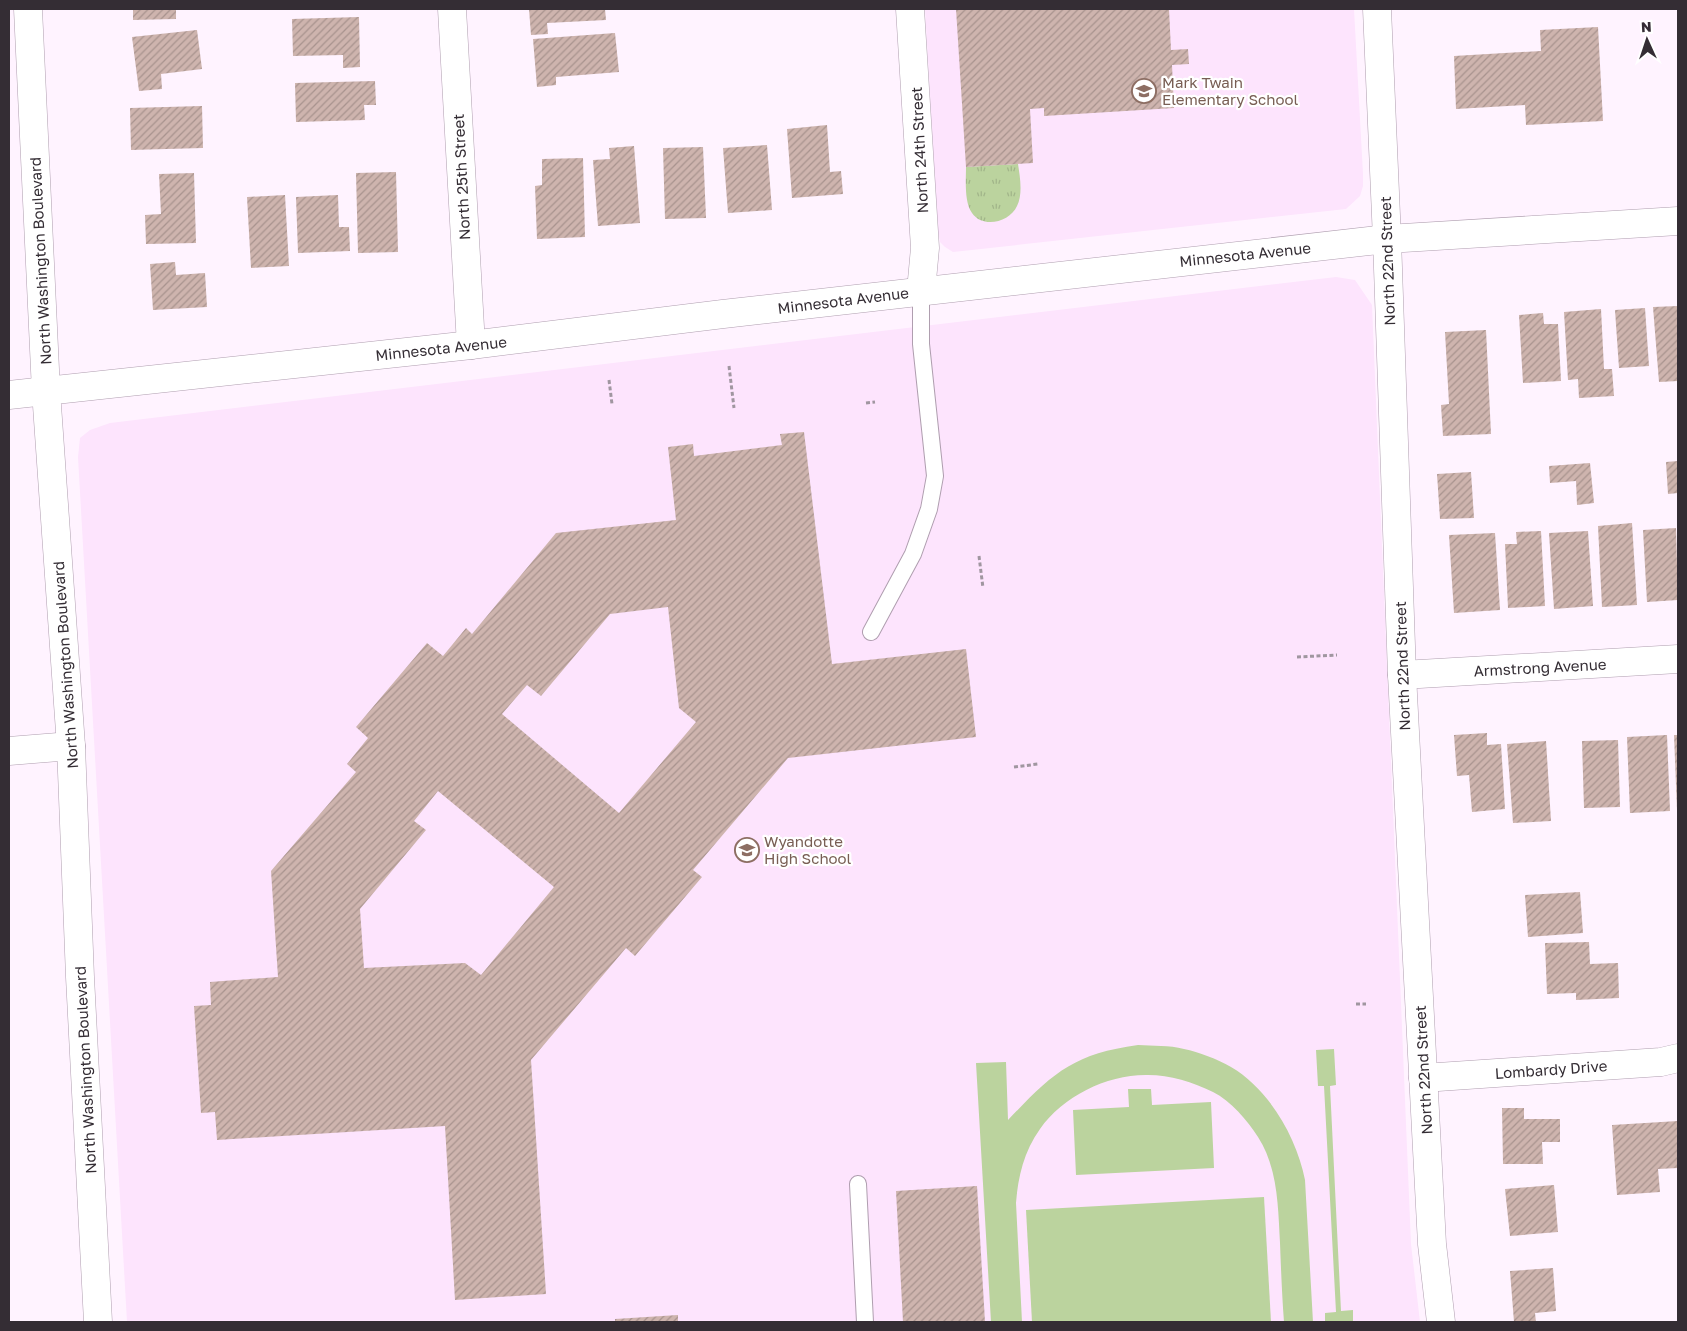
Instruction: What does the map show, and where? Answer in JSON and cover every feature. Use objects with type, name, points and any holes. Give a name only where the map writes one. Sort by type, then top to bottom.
[{"type":"street","name":"North Washington Boulevard","points":[[28,9],[46,391],[71,746],[80,977],[98,1322]]},
{"type":"street","name":"North 25th Street","points":[[452,9],[471,345]]},
{"type":"street","name":"North 24th Street","points":[[910,9],[925,248],[921,291]]},
{"type":"street","name":"North 22nd Street","points":[[1377,9],[1402,675],[1432,1244],[1440,1322]]},
{"type":"street","name":"Minnesota Avenue","points":[[9,395],[471,345],[921,291],[1387,239],[1678,221]]},
{"type":"street","name":"Armstrong Avenue","points":[[1402,675],[1678,659]]},
{"type":"street","points":[[9,752],[71,746]]},
{"type":"street","name":"Lombardy Drive","points":[[1424,1078],[1661,1062],[1678,1058]]},
{"type":"lane","points":[[871,632],[912,554],[929,509],[935,476],[921,344],[921,291]]},
{"type":"lane","points":[[858,1184],[865,1322]]},
{"type":"path","points":[[729,366],[734,408]]},
{"type":"path","points":[[609,380],[612,404]]},
{"type":"path","points":[[866,403],[875,402]]},
{"type":"path","points":[[979,556],[983,588]]},
{"type":"path","points":[[1297,657],[1337,655]]},
{"type":"path","points":[[1014,768],[1038,764]]},
{"type":"path","points":[[1356,1004],[1366,1004]]},
{"type":"shaded area","name":"Mark Twain Elementary School","points":[[925,9],[1354,9],[1363,174],[1363,186],[1360,196],[1346,209],[953,252],[940,242],[938,232]]},
{"type":"shaded area","name":"Wyandotte High School","points":[[1336,277],[1355,280],[1372,305],[1411,1244],[1420,1322],[127,1322],[78,457],[80,438],[90,430],[110,423]]},
{"type":"green space","points":[[1018,164],[1020,191],[1019,201],[1014,212],[996,222],[983,221],[977,218],[969,208],[966,191],[966,167]]},
{"type":"green space","points":[[1138,1045],[1167,1046],[1190,1050],[1226,1064],[1245,1076],[1269,1101],[1279,1116],[1295,1148],[1305,1180],[1313,1322],[1284,1322],[1276,1188],[1270,1162],[1258,1137],[1249,1124],[1226,1100],[1213,1092],[1181,1080],[1165,1076],[1148,1075],[1117,1078],[1088,1089],[1061,1106],[1034,1137],[1023,1164],[1016,1203],[1022,1322],[991,1322],[976,1063],[1006,1062],[1008,1120],[1051,1078],[1065,1069],[1096,1054]]},
{"type":"green space","points":[[1334,1049],[1336,1085],[1330,1086],[1341,1311],[1353,1310],[1353,1322],[1325,1322],[1325,1313],[1336,1312],[1324,1086],[1318,1086],[1316,1050]]},
{"type":"green space","points":[[1128,1089],[1151,1089],[1152,1105],[1211,1102],[1214,1168],[1076,1175],[1073,1110],[1129,1107]]},
{"type":"green space","points":[[1264,1197],[1271,1322],[1032,1322],[1026,1210]]},
{"type":"building","points":[[133,9],[176,9],[176,19],[133,20]]},
{"type":"building","points":[[529,9],[605,9],[606,20],[547,23],[548,34],[531,35]]},
{"type":"building","name":"Mark Twain Elementary School","points":[[956,9],[1169,9],[1171,50],[1188,49],[1189,64],[1172,65],[1174,108],[1044,116],[1044,108],[1030,109],[1033,163],[966,167]]},
{"type":"building","points":[[359,17],[360,67],[343,68],[343,55],[293,56],[292,19]]},
{"type":"building","points":[[1598,27],[1603,121],[1526,125],[1525,105],[1456,109],[1454,56],[1541,51],[1540,30]]},
{"type":"building","points":[[197,30],[202,69],[161,74],[162,89],[139,91],[132,37]]},
{"type":"building","points":[[615,33],[619,72],[556,77],[556,85],[537,87],[533,39]]},
{"type":"building","points":[[375,81],[376,105],[364,105],[365,120],[296,122],[295,83]]},
{"type":"building","points":[[202,106],[203,148],[131,150],[130,108]]},
{"type":"building","points":[[827,125],[830,172],[841,171],[843,194],[792,198],[787,129]]},
{"type":"building","points":[[767,145],[772,210],[728,213],[723,148]]},
{"type":"building","points":[[634,146],[640,223],[598,226],[593,160],[610,159],[609,148]]},
{"type":"building","points":[[703,147],[706,218],[665,219],[663,148]]},
{"type":"building","points":[[583,158],[585,237],[537,239],[535,186],[542,185],[542,159]]},
{"type":"building","points":[[396,172],[398,252],[358,253],[356,173]]},
{"type":"building","points":[[194,173],[196,243],[146,244],[145,215],[161,214],[159,174]]},
{"type":"building","points":[[285,195],[289,266],[251,268],[247,197]]},
{"type":"building","points":[[338,195],[339,227],[349,227],[350,251],[298,253],[296,197]]},
{"type":"building","points":[[175,262],[176,275],[205,273],[207,307],[153,310],[150,264]]},
{"type":"building","points":[[1678,306],[1678,381],[1659,382],[1653,307]]},
{"type":"building","points":[[1645,308],[1649,366],[1619,368],[1615,310]]},
{"type":"building","points":[[1601,309],[1604,369],[1612,369],[1614,396],[1579,398],[1578,379],[1568,380],[1564,312]]},
{"type":"building","points":[[1543,313],[1544,324],[1558,324],[1561,381],[1523,383],[1519,315]]},
{"type":"building","points":[[1486,330],[1491,434],[1443,436],[1441,405],[1449,404],[1445,332]]},
{"type":"building","name":"Wyandotte High School","points":[[804,432],[832,664],[966,649],[976,737],[788,758],[693,870],[702,877],[635,956],[626,948],[531,1060],[546,1294],[455,1300],[445,1126],[217,1140],[215,1112],[201,1113],[194,1006],[211,1005],[210,982],[278,977],[271,871],[356,772],[347,764],[368,738],[356,727],[427,643],[443,656],[466,628],[472,634],[556,533],[676,520],[668,447],[693,444],[694,456],[782,445],[780,434]],"holes":[[[668,607],[679,708],[696,722],[619,813],[502,714],[527,685],[541,696],[610,614]],[[438,791],[554,887],[481,975],[465,963],[364,968],[360,909],[426,830],[414,821]]]},
{"type":"building","points":[[1678,461],[1678,493],[1668,494],[1666,462]]},
{"type":"building","points":[[1590,463],[1594,503],[1577,505],[1576,481],[1550,483],[1549,466]]},
{"type":"building","points":[[1471,472],[1474,518],[1440,519],[1437,474]]},
{"type":"building","points":[[1632,523],[1637,605],[1602,607],[1598,526]]},
{"type":"building","points":[[1676,528],[1678,600],[1647,602],[1643,530]]},
{"type":"building","points":[[1541,531],[1545,606],[1508,608],[1505,544],[1517,544],[1516,532]]},
{"type":"building","points":[[1588,531],[1593,606],[1554,609],[1549,533]]},
{"type":"building","points":[[1495,533],[1500,610],[1454,613],[1449,535]]},
{"type":"building","points":[[1487,733],[1487,745],[1501,744],[1505,809],[1472,812],[1469,775],[1457,776],[1454,735]]},
{"type":"building","points":[[1667,735],[1670,811],[1630,813],[1627,737]]},
{"type":"building","points":[[1674,735],[1678,735],[1678,810],[1677,810]]},
{"type":"building","points":[[1618,740],[1620,807],[1584,808],[1582,741]]},
{"type":"building","points":[[1546,741],[1551,821],[1513,823],[1507,744]]},
{"type":"building","points":[[1580,892],[1583,933],[1528,937],[1525,895]]},
{"type":"building","points":[[1589,942],[1590,964],[1618,963],[1619,998],[1576,1000],[1576,993],[1547,994],[1545,943]]},
{"type":"building","points":[[1502,1108],[1524,1108],[1524,1119],[1560,1119],[1560,1142],[1542,1142],[1543,1164],[1503,1164]]},
{"type":"building","points":[[1678,1121],[1678,1168],[1658,1169],[1660,1192],[1617,1195],[1612,1125]]},
{"type":"building","points":[[1554,1185],[1558,1232],[1510,1236],[1505,1189]]},
{"type":"building","points":[[977,1186],[985,1322],[903,1322],[896,1191]]},
{"type":"building","points":[[1553,1268],[1556,1311],[1535,1313],[1536,1322],[1514,1322],[1510,1271]]},
{"type":"building","points":[[678,1315],[678,1322],[615,1322],[615,1319]]},
{"type":"place","name":"Mark Twain Elementary School","points":[[1144,91]]},
{"type":"place","name":"Wyandotte High School","points":[[747,850]]}]
